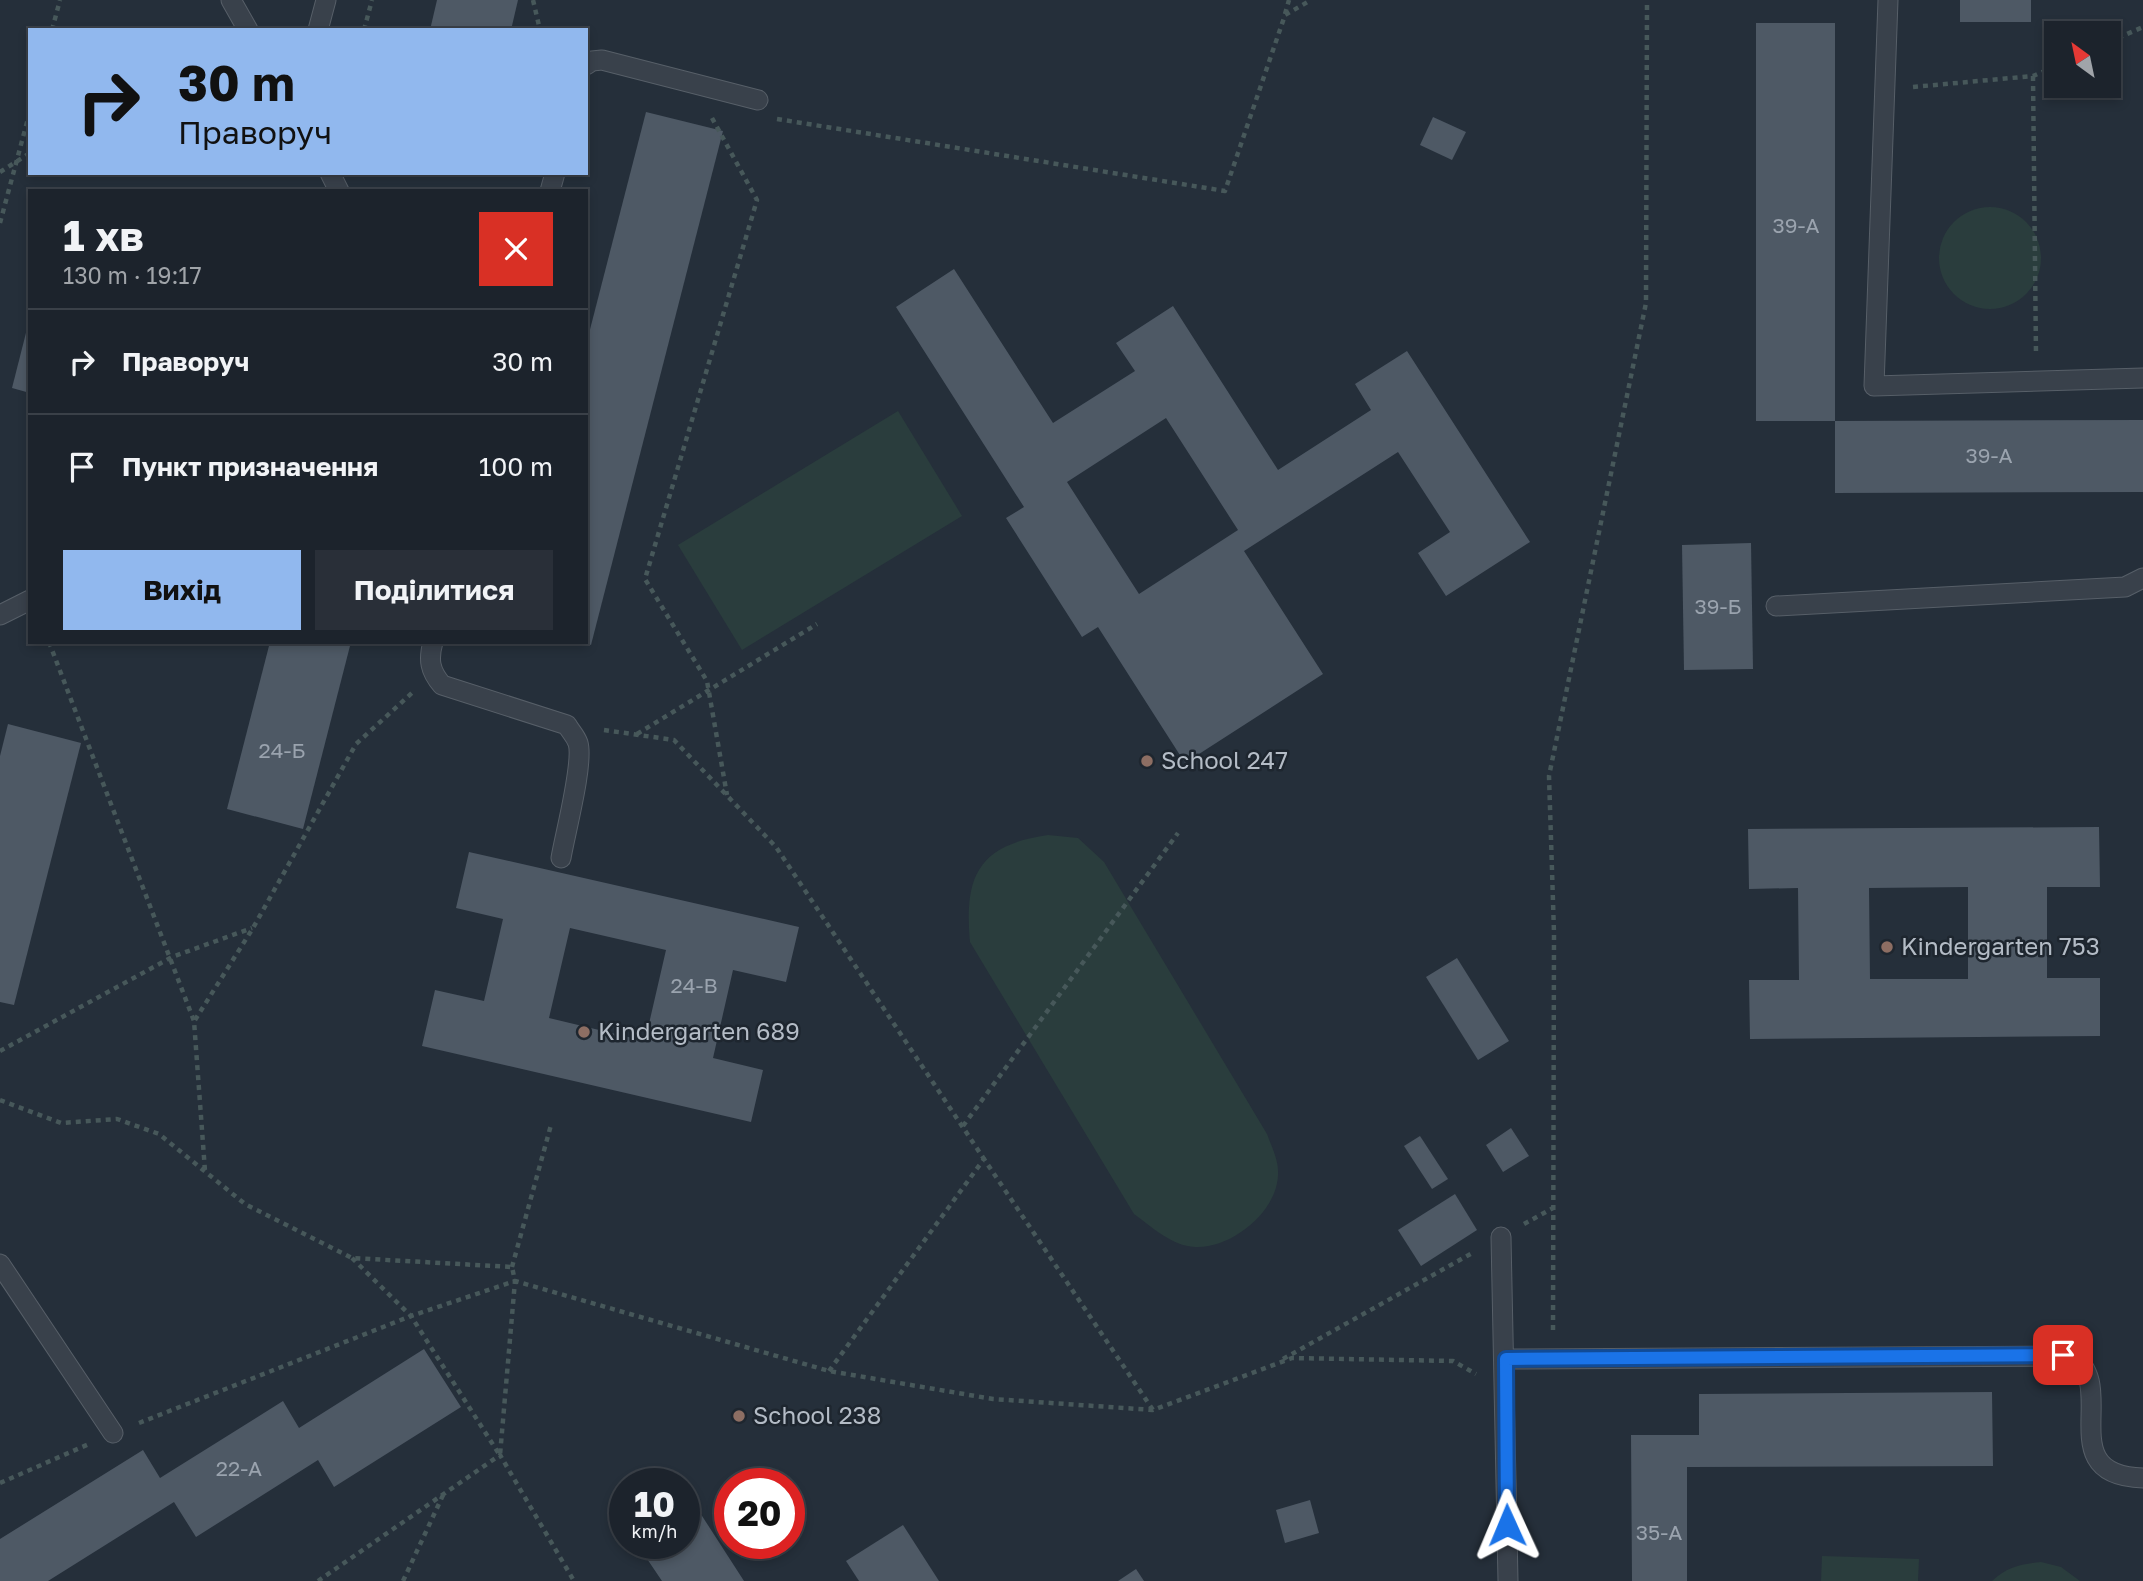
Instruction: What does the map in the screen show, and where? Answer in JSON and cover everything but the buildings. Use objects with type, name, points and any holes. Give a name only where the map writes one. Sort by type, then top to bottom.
[{"type":"lane","points":[[231,0],[247,28]]},
{"type":"lane","points":[[319,28],[326,0]]},
{"type":"lane","points":[[1888,0],[1874,386],[2143,378]]},
{"type":"lane","points":[[588,64],[602,60],[758,100]]},
{"type":"lane","points":[[1776,606],[2125,587],[2143,578]]},
{"type":"lane","points":[[0,615],[28,601]]},
{"type":"lane","points":[[433,644],[430,661],[433,674],[442,685],[567,725],[578,743],[561,858]]},
{"type":"lane","points":[[1501,1237],[1506,1359],[1508,1581]]},
{"type":"lane","points":[[0,1264],[113,1433]]},
{"type":"lane","points":[[1506,1359],[2071,1356],[2085,1367],[2089,1382],[2092,1446],[2095,1457],[2118,1477],[2143,1478]]},
{"type":"path","points":[[53,28],[60,0]]},
{"type":"path","points":[[365,28],[372,0]]},
{"type":"path","points":[[533,0],[540,28]]},
{"type":"path","points":[[775,118],[1225,191],[1289,0]]},
{"type":"path","points":[[1285,15],[1311,0]]},
{"type":"path","points":[[1553,1359],[1554,933],[1549,776],[1646,303],[1647,0]]},
{"type":"path","points":[[2121,37],[2143,27]]},
{"type":"path","points":[[1885,90],[2033,76],[2044,71]]},
{"type":"path","points":[[2033,76],[2036,381]]},
{"type":"path","points":[[694,83],[757,200],[645,579],[707,681],[727,795]]},
{"type":"path","points":[[0,223],[28,118]]},
{"type":"path","points":[[0,172],[28,154]]},
{"type":"path","points":[[636,734],[817,624]]},
{"type":"path","points":[[50,644],[172,957],[194,1021],[205,1172]]},
{"type":"path","points":[[194,1021],[253,928],[356,744],[433,674]]},
{"type":"path","points":[[567,725],[674,740],[776,847],[1153,1410]]},
{"type":"path","points":[[963,1126],[1178,833]]},
{"type":"path","points":[[0,1051],[172,957],[253,928]]},
{"type":"path","points":[[0,1100],[61,1123],[117,1119],[159,1135],[245,1203],[352,1258],[411,1316],[500,1455],[574,1581]]},
{"type":"path","points":[[500,1455],[515,1281],[512,1267],[551,1125]]},
{"type":"path","points":[[829,1371],[985,1159]]},
{"type":"path","points":[[1267,1368],[1553,1209]]},
{"type":"path","points":[[352,1258],[512,1267]]},
{"type":"path","points":[[0,1483],[113,1433],[411,1316],[515,1281],[829,1371],[993,1399],[1153,1410],[1292,1358],[1453,1361],[1486,1379]]},
{"type":"path","points":[[318,1581],[500,1455]]},
{"type":"path","points":[[402,1581],[444,1493]]},
{"type":"shaded area","points":[[1990,207],[2009,211],[2026,222],[2037,239],[2041,258],[2037,277],[2026,294],[2009,305],[1990,309],[1971,305],[1954,294],[1943,277],[1939,258],[1943,239],[1954,222],[1971,211]]},
{"type":"shaded area","points":[[898,411],[962,516],[742,650],[678,545]]},
{"type":"shaded area","points":[[1048,835],[1078,838],[1104,862],[1267,1134],[1276,1157],[1277,1186],[1262,1213],[1238,1234],[1224,1241],[1209,1246],[1187,1246],[1163,1235],[1134,1214],[970,942],[970,899],[981,868],[991,856],[1005,847]]},
{"type":"shaded area","points":[[1822,1556],[1919,1559],[1918,1581],[1821,1581]]},
{"type":"shaded area","points":[[2041,1562],[2061,1567],[2080,1581],[1992,1581],[2015,1567]]},
{"type":"place","name":"School 247","points":[[1147,761]]},
{"type":"place","name":"Kindergarten 753","points":[[1887,947]]},
{"type":"place","name":"Kindergarten 689","points":[[584,1032]]},
{"type":"place","name":"School 238","points":[[739,1416]]},
{"type":"route","points":[[1507,1525],[1506,1359],[2063,1355]]}]
